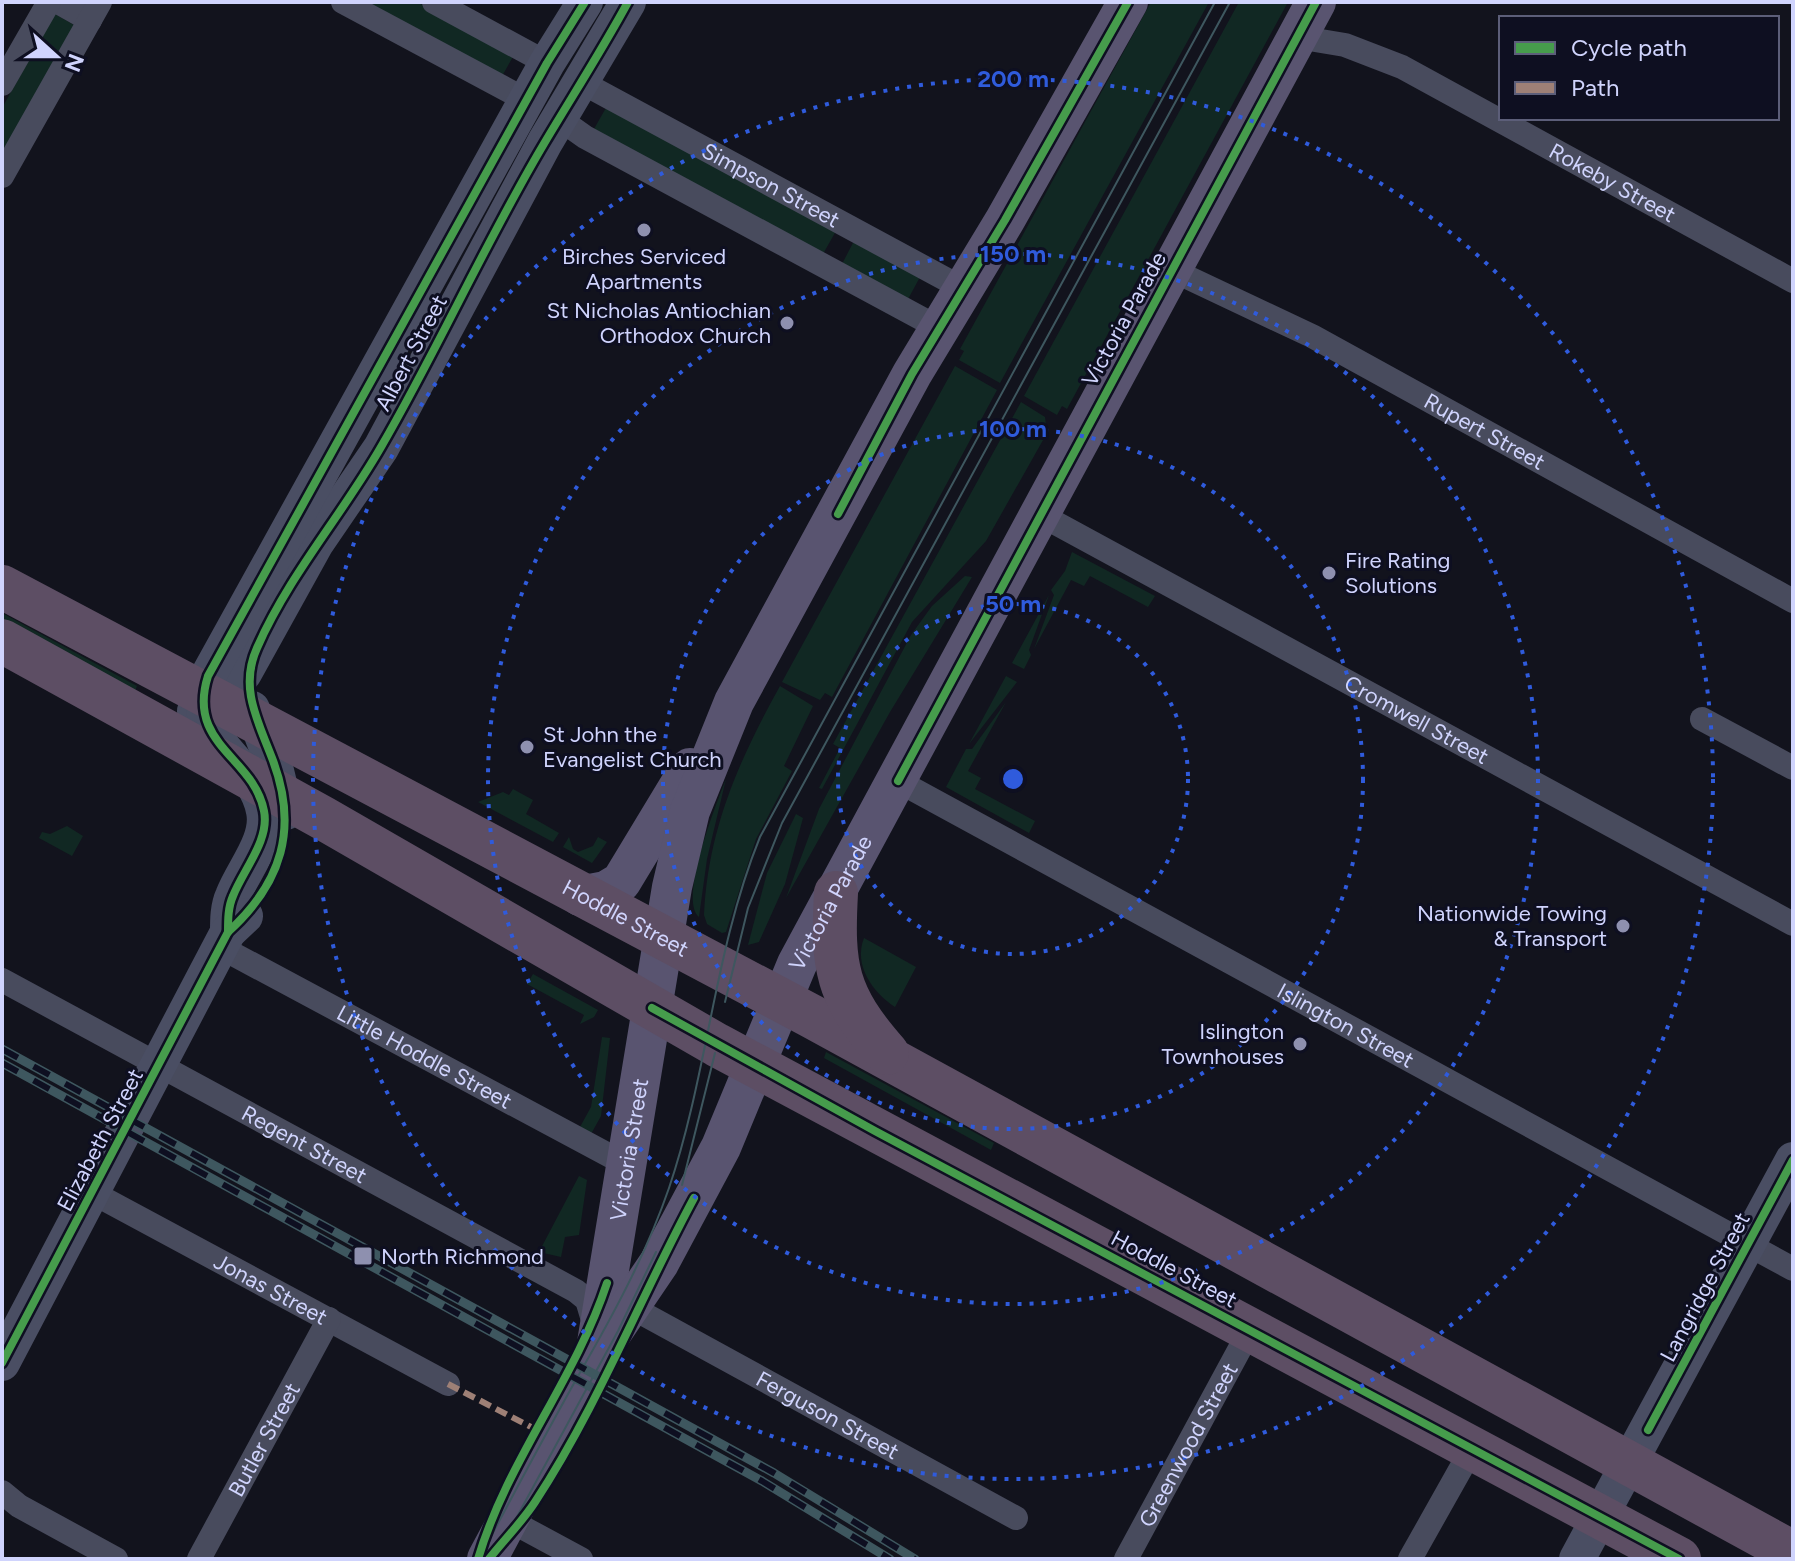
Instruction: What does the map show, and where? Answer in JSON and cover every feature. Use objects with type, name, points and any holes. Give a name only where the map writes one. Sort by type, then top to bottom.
[{"type":"highway","name":"Hoddle Street","points":[[2,587],[208,703],[258,726],[781,1001],[1793,1553]]},
{"type":"highway","name":"Hoddle Street","points":[[2,641],[757,1066],[1679,1559]]},
{"type":"highway","points":[[836,893],[833,946],[840,978],[868,1029],[907,1070]]},
{"type":"main road","points":[[580,896],[606,891],[621,882],[651,828],[734,702],[939,328],[1005,220],[1128,2]]},
{"type":"main road","name":"Victoria Parade","points":[[781,1001],[836,893],[1316,2]]},
{"type":"main road","points":[[665,939],[690,811],[734,702]]},
{"type":"main road","name":"Victoria Street","points":[[594,1359],[600,1301],[629,1166],[665,939]]},
{"type":"main road","name":"Victoria Street","points":[[488,1559],[594,1359],[659,1263],[732,1127],[781,1001]]},
{"type":"main road","points":[[488,1559],[540,1493],[640,1312],[659,1263]]},
{"type":"main road","points":[[478,1559],[502,1490],[600,1301]]},
{"type":"street","points":[[2,84],[49,2]]},
{"type":"street","points":[[2,176],[95,11],[58,2]]},
{"type":"street","points":[[343,2],[561,120]]},
{"type":"street","points":[[434,2],[581,82]]},
{"type":"street","name":"Albert Street","points":[[208,703],[215,660],[357,411],[526,100],[585,2]]},
{"type":"street","name":"Albert Street","points":[[208,703],[236,685],[316,543],[363,478],[628,2]]},
{"type":"street","name":"Rokeby Street","points":[[1297,37],[1345,45],[1402,67],[1793,281]]},
{"type":"street","name":"Simpson Street","points":[[581,82],[962,288]]},
{"type":"street","name":"Simpson Street","points":[[561,120],[585,137],[939,328]]},
{"type":"street","name":"Rupert Street","points":[[1172,270],[1312,336],[1793,601]]},
{"type":"street","points":[[357,411],[392,429]]},
{"type":"street","name":"Cromwell Street","points":[[1039,514],[1793,924]]},
{"type":"street","name":"Albert Street","points":[[257,649],[249,686],[258,726]]},
{"type":"street","points":[[116,706],[168,713],[208,703],[218,744],[266,788]]},
{"type":"street","points":[[1702,719],[1793,768]]},
{"type":"street","name":"Elizabeth Street","points":[[2,1363],[224,939],[254,906],[282,852],[287,825],[266,788],[258,726]]},
{"type":"street","name":"Islington Street","points":[[898,781],[1793,1269]]},
{"type":"street","name":"Little Hoddle Street","points":[[224,939],[629,1166]]},
{"type":"street","name":"Regent Street","points":[[2,980],[579,1292],[587,1300],[600,1301]]},
{"type":"street","name":"Langridge Street","points":[[1577,1559],[1793,1160]]},
{"type":"street","name":"Jonas Street","points":[[93,1193],[448,1384]]},
{"type":"street","name":"Ferguson Street","points":[[640,1312],[1016,1518]]},
{"type":"street","name":"Butler Street","points":[[199,1559],[329,1319]]},
{"type":"street","name":"Greenwood Street","points":[[1126,1559],[1250,1330]]},
{"type":"street","points":[[1410,1559],[1473,1447]]},
{"type":"street","points":[[8,1499],[116,1559]]},
{"type":"street","points":[[516,1524],[581,1559]]},
{"type":"green space","points":[[364,2],[417,2],[514,55],[501,78]]},
{"type":"green space","points":[[1151,2],[1209,2],[1000,383],[959,360],[964,351],[960,349]]},
{"type":"green space","points":[[1239,2],[1288,2],[1067,409],[1062,406],[1057,415],[1024,396]]},
{"type":"green space","points":[[55,14],[74,25],[2,154],[2,108]]},
{"type":"green space","points":[[607,106],[836,231],[823,254],[594,129]]},
{"type":"green space","points":[[854,241],[920,277],[907,301],[842,264]]},
{"type":"green space","points":[[955,366],[997,390],[832,697],[825,693],[820,700],[782,682]]},
{"type":"green space","points":[[1021,402],[1045,417],[1047,433],[986,541],[912,622],[822,789],[819,788],[840,748],[833,744]]},
{"type":"green space","points":[[1072,552],[1155,596],[1148,607],[1090,576],[1084,586],[1071,580],[1034,649],[1054,595],[1051,590],[1065,571]]},
{"type":"green space","points":[[965,576],[972,577],[890,712],[786,898],[819,809],[911,635],[932,606]]},
{"type":"green space","points":[[1049,595],[1029,650],[1031,655],[1024,669],[1012,663]]},
{"type":"green space","points":[[2,613],[137,686],[135,691],[2,623]]},
{"type":"green space","points":[[1006,676],[1017,682],[969,744]]},
{"type":"green space","points":[[780,686],[813,706],[784,766],[792,771],[756,839],[726,932],[722,933],[707,924],[704,915],[712,853],[739,768]]},
{"type":"green space","points":[[1006,702],[968,771],[981,778],[975,789],[1035,821],[1029,833],[946,787],[966,749],[972,749]]},
{"type":"green space","points":[[726,779],[707,859],[699,917],[694,907],[696,871]]},
{"type":"green space","points":[[513,789],[533,800],[526,814],[559,833],[553,842],[478,802],[503,792],[509,795]]},
{"type":"green space","points":[[796,814],[803,818],[785,884],[759,942],[748,945],[767,873]]},
{"type":"green space","points":[[67,826],[83,836],[72,856],[39,838],[42,832],[50,834]]},
{"type":"green space","points":[[569,837],[573,849],[578,852],[593,846],[598,837],[607,842],[592,863],[563,847]]},
{"type":"green space","points":[[864,938],[916,967],[895,1007],[879,994],[867,977],[861,958]]},
{"type":"green space","points":[[533,974],[598,1010],[594,1017],[580,1024],[584,1015],[527,984]]},
{"type":"green space","points":[[602,1037],[610,1038],[601,1116],[591,1134],[580,1127],[591,1107]]},
{"type":"green space","points":[[826,1052],[994,1143],[991,1150],[824,1058]]},
{"type":"green space","points":[[579,1176],[587,1180],[579,1235],[565,1237],[561,1257],[539,1252]]},
{"type":"tram line","points":[[479,1559],[621,1298],[661,1211],[693,1101],[732,923],[760,837],[1215,2]]},
{"type":"tram line","points":[[725,1002],[748,908],[782,823],[1230,2]]},
{"type":"tram line","points":[[682,1185],[715,1053]]},
{"type":"tram line","points":[[494,1559],[618,1331],[656,1252]]},
{"type":"railway","points":[[2,1049],[774,1473],[915,1559]]},
{"type":"railway","points":[[2,1063],[762,1481],[890,1559]]},
{"type":"marked path","points":[[448,1384],[535,1429]]},
{"type":"cycle path","points":[[228,932],[231,900],[259,844],[265,822],[258,793],[213,735],[206,719],[204,699],[208,676],[547,63],[585,2]]},
{"type":"cycle path","points":[[2,1363],[228,932],[247,913],[273,874],[284,831],[284,808],[280,784],[252,704],[250,677],[257,648],[284,595],[381,447],[523,179],[628,2]]},
{"type":"cycle path","points":[[838,514],[912,374],[1005,220],[1128,2]]},
{"type":"cycle path","points":[[898,781],[1316,2]]},
{"type":"cycle path","points":[[652,1008],[875,1131],[1679,1559]]},
{"type":"cycle path","points":[[1648,1430],[1793,1160]]},
{"type":"cycle path","points":[[489,1559],[530,1509],[558,1465],[599,1390],[694,1198]]},
{"type":"cycle path","points":[[478,1559],[506,1488],[577,1353],[607,1283]]},
{"type":"place","name":"Birches Serviced Apartments","points":[[644,230]]},
{"type":"place","name":"St Nicholas Antiochian Orthodox Church","points":[[787,323]]},
{"type":"place","name":"Fire Rating Solutions","points":[[1329,573]]},
{"type":"place","name":"St John the Evangelist Church","points":[[527,747]]},
{"type":"place","name":"Nationwide Towing & Transport","points":[[1623,926]]},
{"type":"place","name":"Islington Townhouses","points":[[1300,1044]]},
{"type":"place","name":"North Richmond","points":[[363,1256]]}]
